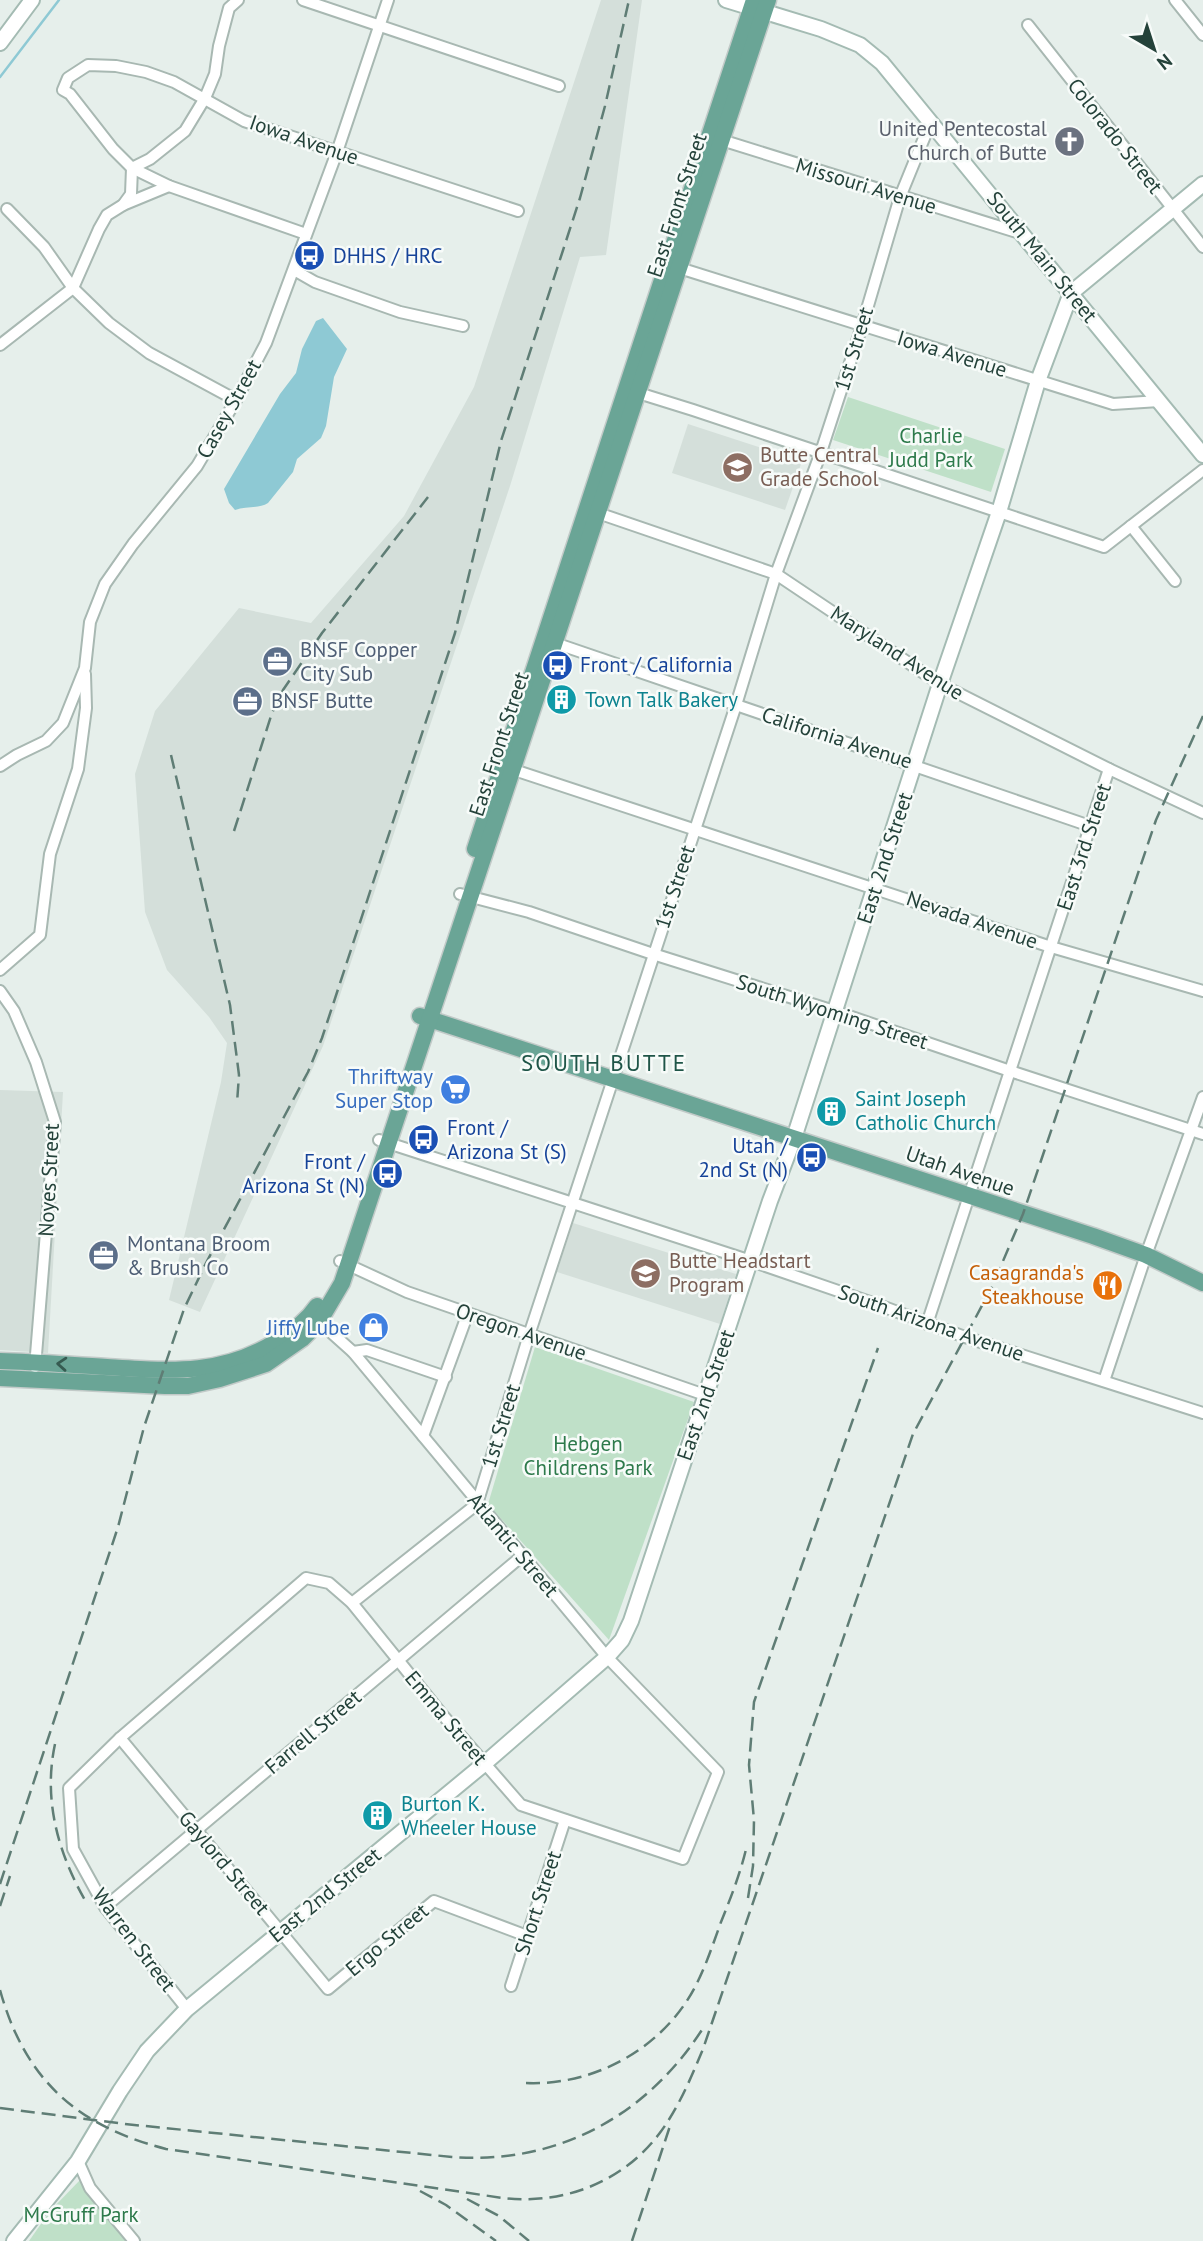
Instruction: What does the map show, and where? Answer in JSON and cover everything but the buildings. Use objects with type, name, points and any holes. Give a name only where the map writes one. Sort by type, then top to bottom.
[{"type":"main road","name":"East Front Street","points":[[154,1370],[218,1367],[260,1352],[315,1318],[332,1303],[759,5]]},
{"type":"main road","name":"Utah Avenue","points":[[425,1018],[1146,1255],[1203,1283]]},
{"type":"main road","name":"East Front Street","points":[[0,1378],[188,1386],[266,1364],[302,1339],[315,1318]]},
{"type":"main road","points":[[0,1361],[154,1370]]},
{"type":"main road","points":[[93,1384],[101,1374],[122,1375],[154,1370]]},
{"type":"street","points":[[0,43],[32,0]]},
{"type":"street","points":[[132,168],[150,159],[185,131],[205,98],[215,74],[229,8],[238,0]]},
{"type":"street","points":[[303,0],[559,86]]},
{"type":"street","name":"Casey Street","points":[[0,766],[46,741],[63,723],[85,668],[90,622],[106,584],[133,544],[197,466],[266,343],[337,152],[388,0]]},
{"type":"street","name":"South Main Street","points":[[726,0],[759,5],[811,25],[860,45],[882,63],[1203,455]]},
{"type":"street","points":[[1175,0],[1203,35]]},
{"type":"street","name":"Colorado Street","points":[[1028,25],[1203,247]]},
{"type":"street","name":"Iowa Avenue","points":[[132,168],[113,149],[70,94],[63,90],[68,78],[88,65],[116,66],[146,72],[174,82],[244,121],[518,211]]},
{"type":"street","name":"1st Street","points":[[477,1504],[529,1335],[736,705],[776,574],[821,452],[900,197],[931,121]]},
{"type":"street","name":"Missouri Avenue","points":[[715,138],[1023,234]]},
{"type":"street","points":[[132,168],[169,186],[306,234]]},
{"type":"street","points":[[123,205],[131,194],[132,168]]},
{"type":"street","points":[[1071,293],[1203,184]]},
{"type":"street","points":[[0,345],[74,288],[107,215],[123,205],[169,186]]},
{"type":"street","points":[[7,209],[44,247],[74,288],[109,323],[149,353],[236,400]]},
{"type":"street","name":"Iowa Avenue","points":[[673,266],[1114,404],[1159,401]]},
{"type":"street","points":[[294,270],[315,282],[400,312],[463,326]]},
{"type":"street","name":"East 2nd Street","points":[[14,2241],[78,2161],[147,2050],[187,2008],[484,1764],[607,1657],[622,1640],[631,1621],[770,1201],[794,1138],[940,684],[999,512],[1038,381],[1071,293]]},
{"type":"street","points":[[632,391],[1104,547],[1203,470]]},
{"type":"street","name":"Maryland Avenue","points":[[592,511],[776,574],[940,684],[1203,813]]},
{"type":"street","points":[[1131,526],[1175,580]]},
{"type":"street","name":"California Avenue","points":[[549,641],[1090,826]]},
{"type":"street","points":[[0,970],[40,935],[50,854],[78,769],[86,708],[85,668]]},
{"type":"street","name":"Nevada Avenue","points":[[508,768],[1051,947],[1203,991]]},
{"type":"street","name":"East 3rd Street","points":[[927,1324],[1109,769]]},
{"type":"street","name":"South Wyoming Street","points":[[465,896],[529,912],[1203,1134]]},
{"type":"street","name":"Noyes Street","points":[[0,991],[14,1011],[36,1062],[55,1122],[34,1380]]},
{"type":"street","points":[[1104,1381],[1203,1097]]},
{"type":"street","name":"South Arizona Avenue","points":[[384,1142],[751,1261],[965,1337],[1203,1413]]},
{"type":"street","name":"Oregon Avenue","points":[[344,1263],[407,1292],[705,1395]]},
{"type":"street","points":[[423,1436],[468,1313]]},
{"type":"street","name":"Atlantic Street","points":[[315,1318],[353,1352],[607,1657],[718,1772],[683,1859]]},
{"type":"street","points":[[353,1352],[367,1350],[446,1377]]},
{"type":"street","points":[[352,1603],[477,1504]]},
{"type":"street","name":"Farrell Street","points":[[105,1907],[522,1556]]},
{"type":"street","name":"Emma Street","points":[[120,1738],[306,1578],[329,1583],[352,1603],[521,1805],[683,1859]]},
{"type":"street","name":"Warren Street","points":[[120,1738],[69,1788],[73,1849],[105,1907],[187,2008]]},
{"type":"street","name":"Gaylord Street","points":[[120,1738],[328,1989]]},
{"type":"street","name":"Short Street","points":[[511,1986],[565,1820]]},
{"type":"street","name":"Ergo Street","points":[[328,1989],[433,1901],[527,1936]]},
{"type":"street","points":[[78,2161],[90,2188],[134,2241]]},
{"type":"shaded area","points":[[601,0],[642,0],[606,255],[580,257],[510,486],[323,1046],[200,1312],[169,1300],[221,1082],[227,1043],[209,1017],[167,970],[145,912],[135,774],[155,711],[239,608],[311,623],[404,516],[474,387]]},
{"type":"shaded area","name":"Butte Central Grade School","points":[[688,424],[802,461],[785,510],[672,473]]},
{"type":"shaded area","points":[[0,1090],[63,1092],[48,1353],[0,1350]]},
{"type":"shaded area","name":"Butte Headstart Program","points":[[573,1223],[736,1274],[720,1324],[557,1272]]},
{"type":"green space","name":"Charlie Judd Park","points":[[848,397],[1005,449],[991,492],[833,440]]},
{"type":"green space","name":"Hebgen Childrens Park","points":[[535,1347],[694,1402],[609,1640],[488,1504]]},
{"type":"green space","name":"McGruff Park","points":[[82,2178],[134,2241],[29,2241],[50,2211]]},
{"type":"water","points":[[323,318],[347,349],[334,377],[326,426],[321,438],[297,459],[293,472],[268,503],[235,510],[224,489],[280,394],[296,373],[302,349],[316,321]]},
{"type":"waterway","points":[[0,77],[59,0]]},
{"type":"railway","points":[[0,1884],[118,1527],[144,1427],[184,1309],[308,1072],[322,1038],[455,633],[501,441],[580,198],[605,106],[629,0]]},
{"type":"railway","points":[[234,831],[272,713],[283,690],[322,633],[428,497]]},
{"type":"railway","points":[[0,1990],[24,2050],[40,2074],[59,2095],[106,2127],[166,2149],[525,2199],[569,2194],[589,2187],[609,2178],[644,2151],[672,2114],[703,2049],[913,1434],[992,1287],[1023,1214],[1156,820],[1203,716]]},
{"type":"railway","points":[[171,755],[230,1005],[239,1075],[237,1103]]},
{"type":"railway","points":[[748,1898],[753,1866],[754,1820],[749,1765],[754,1702],[878,1348]]},
{"type":"railway","points":[[55,1744],[52,1806],[68,1865],[86,1902]]},
{"type":"railway","points":[[526,2083],[577,2078],[601,2070],[646,2045],[665,2028],[681,2009],[703,1971],[736,1884],[747,1845]]},
{"type":"railway","points":[[0,1906],[10,1876]]},
{"type":"railway","points":[[0,2108],[125,2124],[452,2157],[491,2157],[528,2152],[564,2142],[597,2128],[657,2085],[705,2025]]},
{"type":"railway","points":[[632,2241],[670,2126]]},
{"type":"railway","points":[[420,2191],[446,2205],[496,2241]]},
{"type":"railway","points":[[467,2199],[499,2216],[529,2241]]},
{"type":"place","name":"United Pentecostal Church of Butte","points":[[1070,141]]},
{"type":"place","name":"DHHS / HRC","points":[[310,256]]},
{"type":"place","name":"Butte Central Grade School","points":[[737,467]]},
{"type":"place","name":"BNSF Copper City Sub","points":[[277,662]]},
{"type":"place","name":"Front / California","points":[[557,665]]},
{"type":"place","name":"Town Talk Bakery","points":[[562,700]]},
{"type":"place","name":"BNSF Butte","points":[[248,701]]},
{"type":"place","name":"Thriftway Super Stop","points":[[456,1089]]},
{"type":"place","name":"Saint Joseph Catholic Church","points":[[832,1111]]},
{"type":"place","name":"Front / Arizona St (S)","points":[[424,1140]]},
{"type":"place","name":"Utah / 2nd St (N)","points":[[811,1158]]},
{"type":"place","name":"Front / Arizona St (N)","points":[[388,1174]]},
{"type":"place","name":"Montana Broom & Brush Co","points":[[104,1256]]},
{"type":"place","name":"Butte Headstart Program","points":[[646,1273]]},
{"type":"place","name":"Casagranda's Steakhouse","points":[[1107,1285]]},
{"type":"place","name":"Jiffy Lube","points":[[373,1328]]},
{"type":"place","name":"Burton K. Wheeler House","points":[[378,1816]]},
{"type":"district","name":"SOUTH BUTTE","points":[[604,1063]]}]
